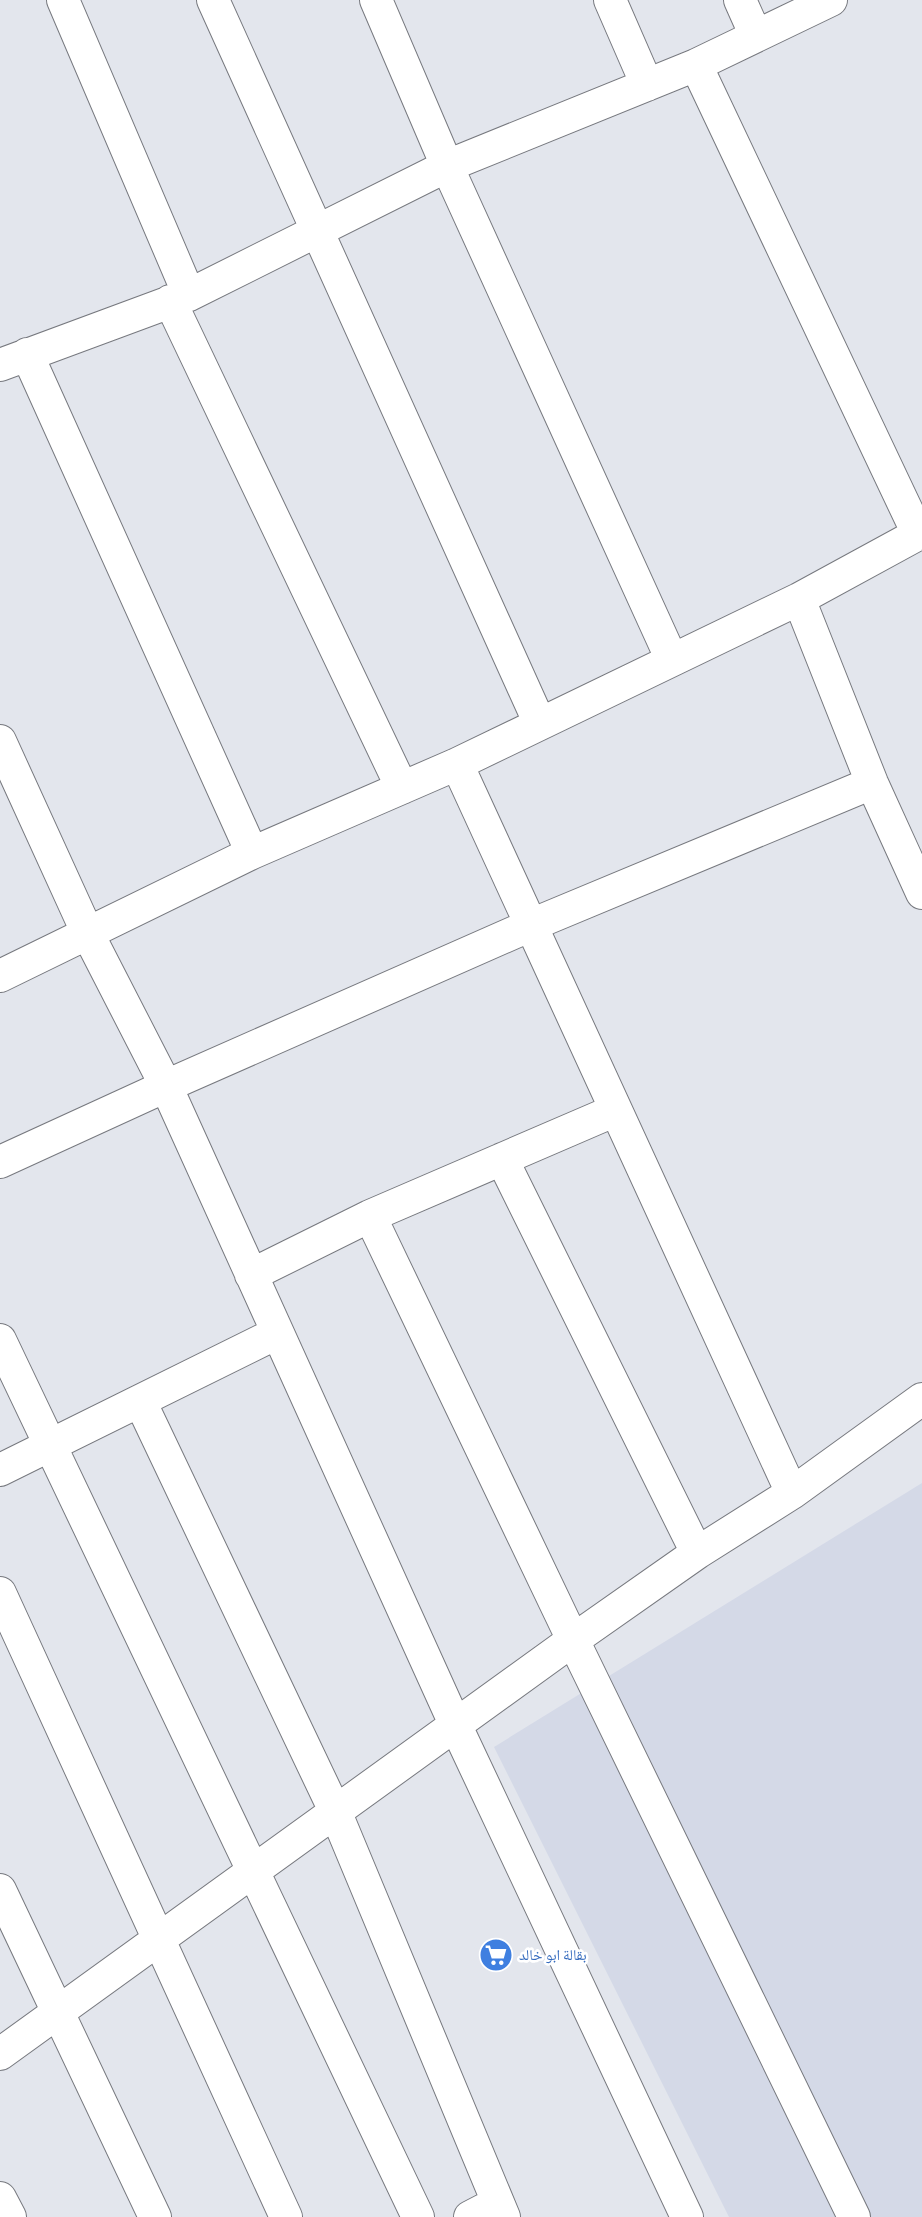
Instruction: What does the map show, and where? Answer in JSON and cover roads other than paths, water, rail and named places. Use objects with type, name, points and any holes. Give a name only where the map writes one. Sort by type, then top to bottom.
[{"type":"street","points":[[63,0],[179,298],[402,788]]},
{"type":"street","points":[[213,0],[540,724]]},
{"type":"street","points":[[375,0],[447,166],[672,660]]},
{"type":"street","points":[[610,0],[647,85]]},
{"type":"street","points":[[740,0],[756,36]]},
{"type":"street","points":[[252,852],[13,359],[179,298],[447,166],[696,64],[831,0]]},
{"type":"street","points":[[0,976],[252,852],[457,764],[799,599],[920,533],[696,64]]},
{"type":"street","points":[[799,599],[872,783],[922,893]]},
{"type":"street","points":[[0,741],[88,934],[166,1086],[455,1725],[687,2217]]},
{"type":"street","points":[[457,764],[792,1493]]},
{"type":"street","points":[[0,1162],[531,925],[872,783]]},
{"type":"street","points":[[251,1275],[370,1216],[616,1110]]},
{"type":"street","points":[[502,1159],[697,1553]]},
{"type":"street","points":[[370,1216],[573,1641],[854,2217]]},
{"type":"street","points":[[0,1470],[277,1332]]},
{"type":"street","points":[[0,1340],[418,2217]]},
{"type":"street","points":[[0,2054],[573,1641],[697,1553],[792,1493],[922,1399]]},
{"type":"street","points":[[140,1401],[335,1811],[500,2210],[470,2217]]},
{"type":"street","points":[[0,1593],[286,2217]]},
{"type":"street","points":[[0,1890],[155,2217]]},
{"type":"street","points":[[0,2198],[9,2217]]},
{"type":"place","name":"بقالة ابو خالد","points":[[496,1955]]}]
